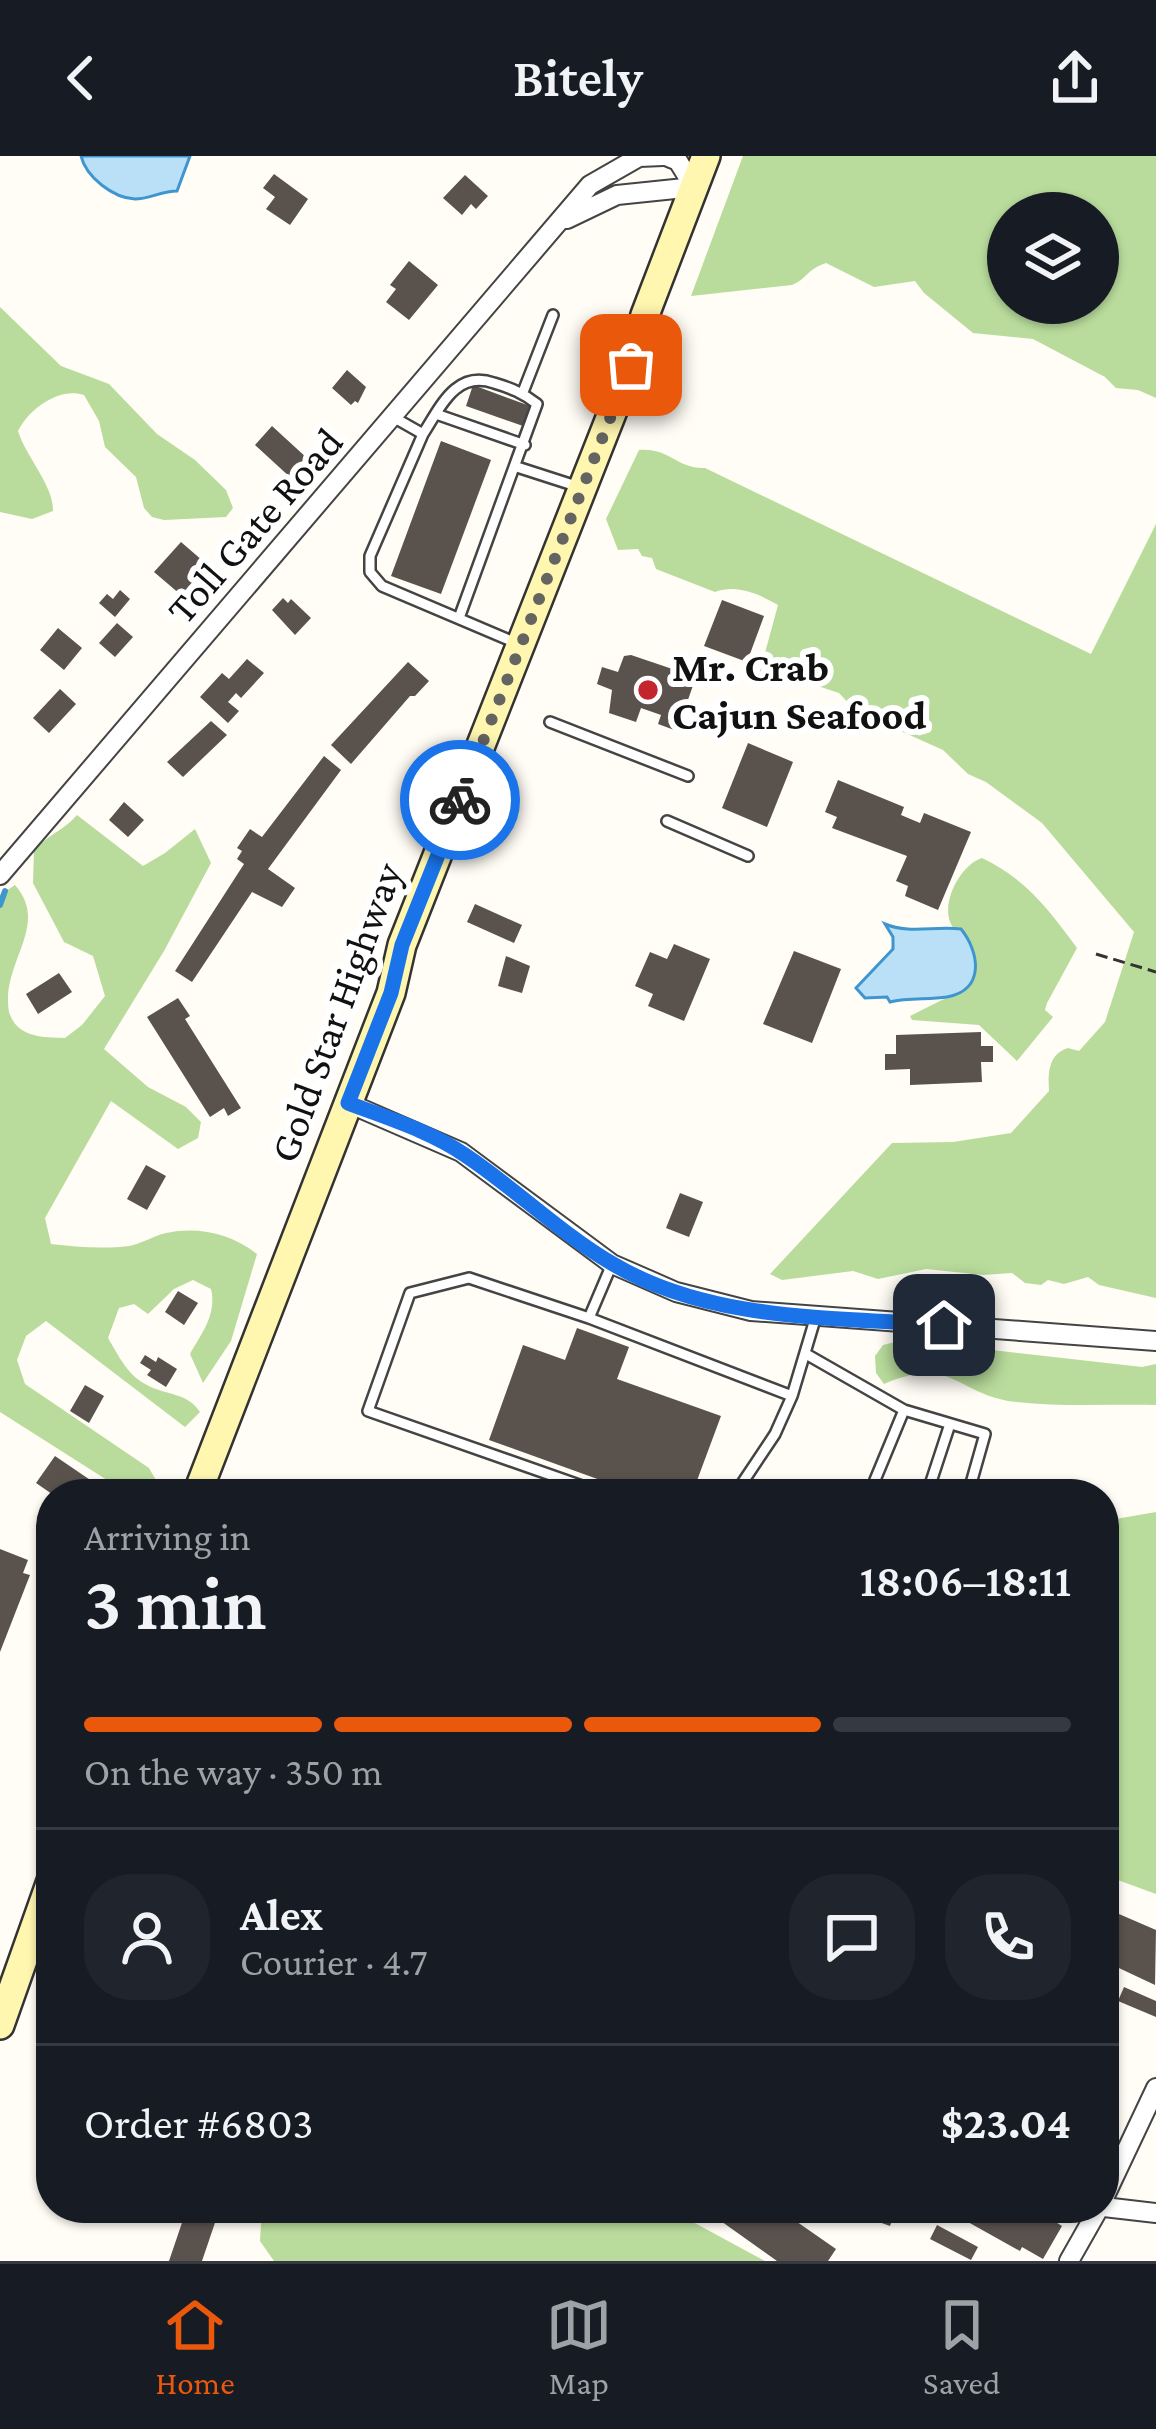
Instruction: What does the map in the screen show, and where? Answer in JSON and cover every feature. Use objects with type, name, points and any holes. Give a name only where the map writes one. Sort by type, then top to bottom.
[{"type":"main road","name":"Gold Star Highway","points":[[203,1479],[391,993],[402,945],[631,365],[645,315],[706,156]]},
{"type":"main road","points":[[0,2025],[36,1923]]},
{"type":"street","name":"Toll Gate Road","points":[[3,865],[590,185],[639,158],[664,156],[678,161],[694,187],[616,195],[563,221]]},
{"type":"street","points":[[348,1103],[461,1152],[611,1264],[676,1292],[742,1309],[1156,1341]]},
{"type":"street","points":[[1119,2167],[1156,2088]]},
{"type":"street","points":[[1119,2207],[1156,2213]]},
{"type":"street","points":[[1069,2261],[1091,2223]]},
{"type":"lane","points":[[515,393],[553,315]]},
{"type":"lane","points":[[458,618],[537,404],[480,378],[464,381],[423,434],[370,556],[370,572],[382,586],[521,645]]},
{"type":"lane","points":[[478,429],[483,412]]},
{"type":"lane","points":[[436,414],[525,445]]},
{"type":"lane","points":[[393,417],[423,434]]},
{"type":"lane","points":[[497,436],[502,419]]},
{"type":"lane","points":[[517,467],[581,488]]},
{"type":"lane","points":[[550,722],[688,776]]},
{"type":"lane","points":[[667,821],[748,856]]},
{"type":"lane","points":[[589,1318],[611,1264]]},
{"type":"lane","points":[[561,1479],[368,1411],[410,1293],[469,1277],[792,1396]]},
{"type":"lane","points":[[745,1479],[775,1434],[792,1396],[816,1316]]},
{"type":"lane","points":[[806,1354],[904,1409],[985,1434],[972,1479]]},
{"type":"lane","points":[[874,1479],[904,1409]]},
{"type":"lane","points":[[933,1479],[950,1424]]},
{"type":"path","points":[[1096,954],[1156,972]]},
{"type":"green space","points":[[743,156],[1156,156],[1156,398],[1116,388],[1105,377],[1033,339],[973,333],[915,281],[874,287],[826,263],[792,285],[691,296]]},
{"type":"green space","points":[[0,307],[61,366],[109,384],[157,434],[195,460],[226,490],[233,508],[226,517],[152,517],[144,508],[136,477],[105,447],[99,421],[84,395],[74,393],[46,402],[18,431],[49,492],[53,511],[32,519],[0,512]]},
{"type":"green space","points":[[639,450],[705,468],[1091,654],[1156,524],[1156,1298],[1099,1285],[1088,1277],[1064,1284],[1048,1280],[1041,1285],[1025,1283],[1012,1273],[926,1269],[878,1279],[853,1271],[782,1280],[770,1274],[892,1143],[953,1142],[1011,1133],[1049,1091],[1049,1072],[1056,1055],[1068,1048],[1079,1051],[1105,1022],[1134,932],[1042,823],[968,774],[943,750],[885,724],[884,714],[852,707],[839,693],[812,684],[757,682],[778,605],[740,590],[715,592],[656,569],[652,558],[642,556],[638,549],[618,550],[606,519]]},
{"type":"green space","points":[[77,815],[143,866],[195,829],[211,863],[104,1049],[148,1087],[186,1107],[201,1122],[198,1138],[178,1149],[111,1101],[45,1218],[51,1244],[129,1246],[166,1233],[202,1231],[247,1247],[257,1254],[231,1341],[203,1383],[190,1354],[210,1315],[211,1289],[193,1280],[174,1289],[148,1314],[134,1304],[119,1308],[108,1338],[140,1381],[195,1406],[200,1412],[185,1427],[46,1321],[26,1336],[17,1360],[25,1384],[149,1468],[155,1479],[105,1479],[0,1412],[0,895],[15,885],[28,915],[8,994],[13,1021],[31,1034],[65,1038],[105,996],[93,956],[64,942],[33,883],[34,850]]},
{"type":"green space","points":[[982,858],[1024,886],[1077,948],[1047,1003],[1045,1010],[1053,1017],[1017,1061],[979,1025],[912,1020],[910,1016],[958,992],[975,959],[952,926],[948,907],[960,876]]},
{"type":"green space","points":[[903,1340],[1142,1367],[1156,1364],[1156,1405],[1016,1402],[925,1373],[884,1384],[876,1373],[875,1356],[883,1345]]},
{"type":"green space","points":[[1156,1512],[1156,1894],[1119,1880],[1119,1518]]},
{"type":"green space","points":[[261,2223],[695,2223],[765,2261],[274,2261],[260,2241]]},
{"type":"water","points":[[81,156],[190,156],[177,191],[135,199],[102,185]]},
{"type":"water","points":[[885,924],[903,929],[961,929],[975,958],[968,987],[940,998],[890,1002],[887,997],[865,998],[856,988],[893,949],[893,937]]},
{"type":"building","points":[[274,174],[308,199],[290,225],[266,209],[275,197],[263,188]]},
{"type":"building","points":[[465,175],[488,196],[462,215],[443,198]]},
{"type":"building","points":[[409,261],[438,285],[409,320],[386,302],[396,289],[390,285]]},
{"type":"building","points":[[347,370],[366,387],[358,403],[351,405],[332,388]]},
{"type":"building","points":[[473,385],[530,406],[523,426],[466,406]]},
{"type":"building","points":[[272,426],[308,459],[291,478],[255,445]]},
{"type":"building","points":[[441,441],[491,460],[441,594],[391,576]]},
{"type":"building","points":[[181,542],[203,561],[181,595],[154,572]]},
{"type":"building","points":[[120,590],[130,599],[115,617],[99,603],[107,594],[113,599]]},
{"type":"building","points":[[283,598],[288,603],[291,599],[311,618],[295,635],[272,610]]},
{"type":"building","points":[[722,600],[764,616],[747,662],[704,646]]},
{"type":"building","points":[[117,623],[133,637],[115,657],[99,643]]},
{"type":"building","points":[[58,628],[82,648],[64,670],[40,650]]},
{"type":"building","points":[[624,656],[696,677],[677,731],[658,724],[661,715],[641,708],[636,722],[609,713],[612,690],[597,684],[602,667],[618,672]]},
{"type":"building","points":[[247,659],[264,673],[241,698],[236,693],[228,702],[239,711],[228,723],[200,697],[222,673],[229,679]]},
{"type":"building","points":[[408,662],[429,681],[351,764],[331,745]]},
{"type":"building","points":[[60,689],[76,704],[49,733],[33,718]]},
{"type":"building","points":[[211,721],[227,735],[183,777],[167,762]]},
{"type":"building","points":[[748,743],[793,762],[767,827],[722,808]]},
{"type":"building","points":[[324,756],[341,770],[268,869],[295,888],[282,907],[252,892],[192,982],[175,971],[244,864],[237,859],[242,851],[237,848],[250,829],[262,837]]},
{"type":"building","points":[[838,780],[904,807],[901,815],[920,823],[924,813],[971,832],[938,910],[905,896],[908,886],[896,881],[907,856],[832,828],[837,817],[825,812]]},
{"type":"building","points":[[124,802],[144,820],[128,837],[109,820]]},
{"type":"building","points":[[475,904],[522,925],[514,943],[467,922]]},
{"type":"building","points":[[674,944],[710,959],[684,1021],[648,1006],[653,994],[635,986],[650,952],[667,959]]},
{"type":"building","points":[[794,951],[841,969],[812,1043],[763,1024]]},
{"type":"building","points":[[506,956],[530,966],[522,993],[498,986]]},
{"type":"building","points":[[59,973],[72,992],[38,1014],[26,994]]},
{"type":"building","points":[[178,998],[190,1016],[185,1019],[241,1108],[228,1116],[224,1108],[210,1117],[147,1017]]},
{"type":"building","points":[[981,1032],[981,1046],[993,1046],[993,1062],[981,1062],[982,1082],[910,1085],[910,1069],[885,1070],[885,1054],[896,1054],[896,1035]]},
{"type":"building","points":[[146,1165],[166,1176],[147,1210],[127,1199]]},
{"type":"building","points":[[680,1193],[703,1202],[689,1237],[666,1228]]},
{"type":"building","points":[[178,1291],[198,1303],[184,1325],[165,1312]]},
{"type":"building","points":[[577,1328],[629,1347],[617,1379],[721,1416],[698,1479],[597,1479],[489,1440],[523,1345],[565,1360]]},
{"type":"building","points":[[145,1355],[177,1369],[166,1387],[147,1375],[151,1370],[140,1363]]},
{"type":"building","points":[[85,1385],[104,1396],[89,1423],[70,1411]]},
{"type":"building","points":[[55,1456],[89,1479],[39,1479]]},
{"type":"building","points":[[0,1549],[28,1560],[23,1573],[30,1575],[0,1652]]},
{"type":"building","points":[[1119,1914],[1156,1930],[1155,1985],[1119,1968]]},
{"type":"building","points":[[1124,1987],[1156,2001],[1156,2017],[1119,2001]]},
{"type":"building","points":[[182,2223],[215,2223],[202,2261],[169,2261]]},
{"type":"building","points":[[724,2223],[799,2223],[836,2249],[828,2261],[777,2261]]},
{"type":"building","points":[[970,2223],[1062,2226],[1043,2259],[1022,2247],[1020,2251]]},
{"type":"building","points":[[937,2225],[978,2247],[971,2260],[930,2239]]},
{"type":"waterway","points":[[0,905],[5,891]]},
{"type":"way so far","points":[[460,800],[631,365]]},
{"type":"place","name":"Mr. Crab Cajun Seafood","points":[[648,690]]},
{"type":"route","points":[[460,800],[402,945],[391,993],[348,1103],[461,1152],[611,1264],[676,1292],[751,1311],[944,1325]]}]
